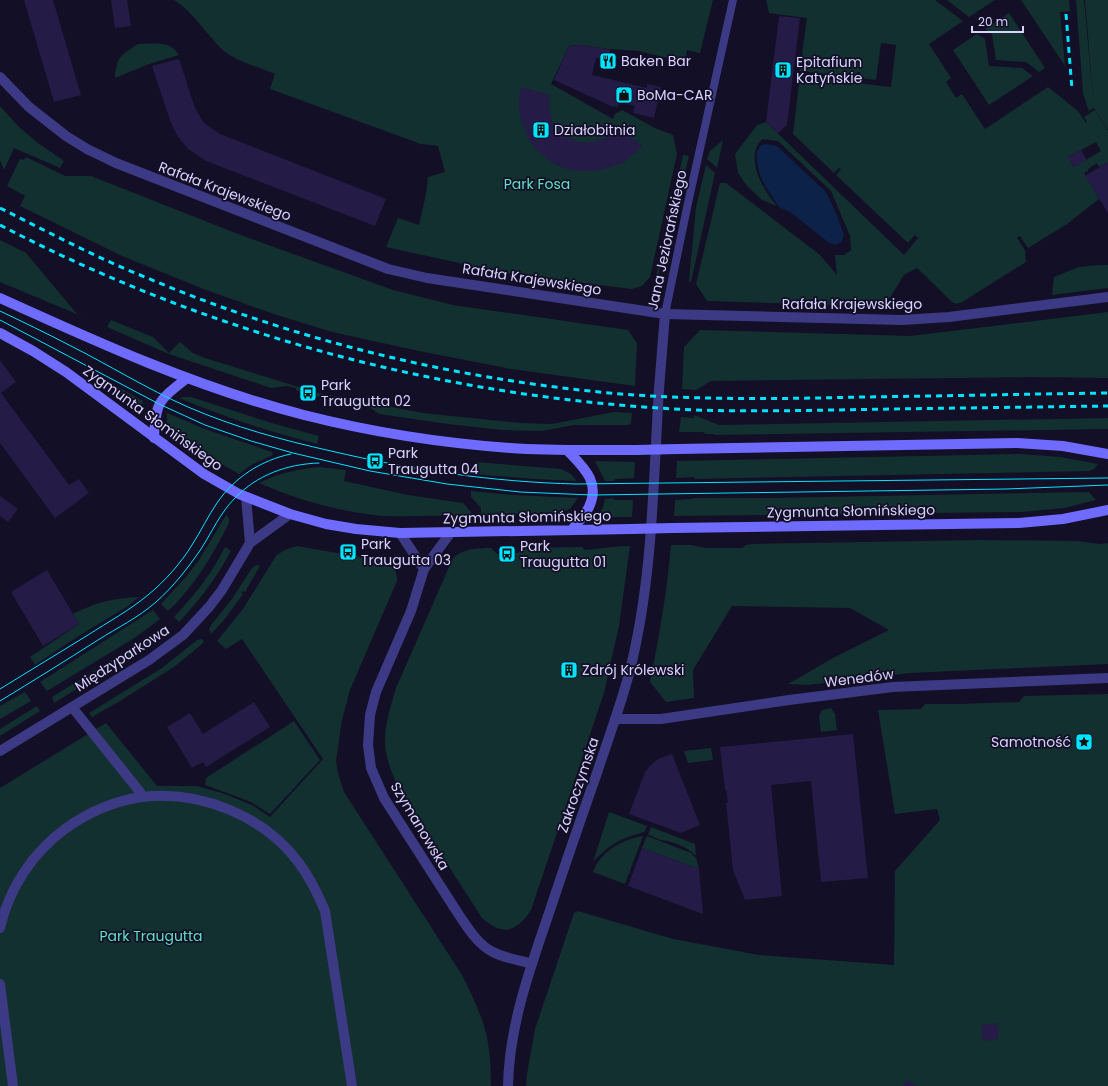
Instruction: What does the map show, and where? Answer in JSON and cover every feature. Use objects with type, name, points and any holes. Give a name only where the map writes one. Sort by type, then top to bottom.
[{"type":"main road","points":[[0,298],[99,342],[186,378],[247,398],[296,413],[374,430],[447,442],[567,450],[1017,443],[1063,446],[1108,454]]},
{"type":"main road","name":"Zygmunta Słomińskiego","points":[[0,333],[61,368],[204,474],[246,497],[290,514],[326,524],[351,528],[400,533],[1019,523],[1063,519],[1108,510]]},
{"type":"main road","points":[[154,438],[156,414],[159,404],[164,396],[186,378]]},
{"type":"main road","points":[[567,450],[592,481],[592,495],[588,508],[572,530]]},
{"type":"street","name":"Rafała Krajewskiego","points":[[0,78],[29,107],[66,136],[87,149],[116,163],[388,269],[427,278],[665,314],[902,320],[956,316],[1108,297]]},
{"type":"street","name":"Jana Jeziorańskiego","points":[[655,489],[659,389],[665,314]]},
{"type":"street","name":"Zakroczymska","points":[[508,1086],[508,1072],[513,1034],[532,964],[615,719],[629,672],[641,621],[655,489]]},
{"type":"street","points":[[246,497],[250,543]]},
{"type":"street","name":"Międzyparkowa","points":[[0,751],[149,660],[182,635],[200,618],[222,590],[250,543],[290,514]]},
{"type":"street","name":"Szymanowska","points":[[451,532],[424,568],[411,611],[376,692],[370,714],[368,745],[372,768],[384,798],[472,933],[492,952],[532,964]]},
{"type":"street","points":[[400,533],[424,568]]},
{"type":"street","name":"Wenedów","points":[[615,719],[661,719],[789,700],[893,687],[1108,678]]},
{"type":"street","points":[[72,707],[140,792],[141,797]]},
{"type":"street","points":[[0,928],[8,902],[19,879],[30,863],[48,843],[74,823],[91,813],[141,797],[167,796],[206,802],[224,807],[242,815],[259,826],[287,849],[309,878],[325,911],[352,1086]]},
{"type":"street","points":[[0,984],[13,1086]]},
{"type":"lane","name":"Jana Jeziorańskiego","points":[[665,314],[733,0]]},
{"type":"green space","name":"Park Fosa","points":[[174,0],[713,0],[700,53],[687,50],[685,62],[638,51],[580,45],[569,46],[551,84],[613,119],[615,114],[622,110],[655,128],[673,135],[677,154],[650,277],[642,286],[632,289],[505,273],[386,247],[398,218],[419,225],[428,177],[445,172],[438,146],[421,144],[270,89],[275,74],[242,61],[224,51],[188,11]]},
{"type":"green space","points":[[766,0],[935,0],[963,21],[929,44],[951,78],[946,82],[956,98],[962,94],[985,129],[1048,87],[1078,111],[1086,123],[1087,122],[1084,117],[1095,110],[1108,131],[1108,162],[1099,167],[1097,163],[1084,173],[1099,199],[1067,224],[1028,248],[1020,236],[1017,238],[1025,250],[1026,262],[962,302],[956,304],[917,268],[904,275],[888,301],[896,307],[707,301],[696,284],[720,183],[726,183],[820,255],[837,275],[835,255],[844,255],[851,250],[850,236],[831,191],[778,141],[762,139],[757,147],[755,155],[755,164],[761,183],[777,206],[762,200],[747,186],[738,173],[735,154],[757,125],[766,122],[904,255],[918,238],[915,235],[908,243],[836,175],[841,169],[839,168],[834,173],[793,134],[800,76],[891,87],[896,45],[881,43],[876,80],[860,78],[860,72],[857,72],[856,77],[846,76],[846,70],[844,70],[843,76],[800,71],[801,66],[807,67],[808,62],[801,61],[807,18],[769,13]],"holes":[[[1096,142],[1101,151],[1074,167],[1068,157]]]},
{"type":"green space","points":[[947,0],[995,0],[969,17]]},
{"type":"green space","points":[[1021,0],[1069,0],[1070,11],[1060,12],[1065,66]]},
{"type":"green space","points":[[1076,0],[1084,0],[1094,108],[1089,111],[1083,93]]},
{"type":"green space","points":[[1085,0],[1108,0],[1108,130],[1094,108]]},
{"type":"green space","points":[[1009,13],[1045,68],[1039,72],[1026,62],[996,60],[992,34],[985,29]]},
{"type":"green space","points":[[977,34],[985,39],[989,66],[1022,68],[1033,76],[989,105],[953,50]]},
{"type":"green space","points":[[138,44],[166,45],[175,50],[179,55],[149,64],[115,78],[120,57]]},
{"type":"green space","points":[[0,106],[19,127],[38,143],[64,161],[60,168],[14,148],[4,170],[0,160]]},
{"type":"green space","points":[[723,140],[717,168],[707,159],[710,151]]},
{"type":"green space","points":[[683,155],[689,156],[679,198],[681,200],[664,244],[658,278],[656,277]]},
{"type":"green space","points":[[26,157],[65,176],[91,176],[238,234],[393,290],[453,305],[628,330],[637,343],[635,386],[511,369],[332,332],[274,314],[206,290],[122,256],[20,206],[25,196],[7,186],[20,159],[24,160]]},
{"type":"green space","points":[[706,165],[715,173],[691,282],[689,281],[696,207]]},
{"type":"green space","points":[[0,240],[26,253],[77,314],[98,323],[0,282]]},
{"type":"green space","points":[[1108,265],[1108,288],[1052,295],[1054,277],[1079,267]]},
{"type":"green space","points":[[1108,312],[1108,378],[1034,377],[711,381],[696,390],[682,389],[684,347],[700,330],[910,336]]},
{"type":"green space","points":[[111,320],[153,337],[169,353],[180,342],[193,353],[205,358],[305,389],[304,393],[296,390],[296,388],[287,386],[271,388],[169,354],[107,327]]},
{"type":"green space","points":[[98,376],[143,401],[141,407],[139,408]]},
{"type":"green space","points":[[314,392],[423,413],[521,423],[552,424],[614,412],[632,413],[631,423],[628,425],[574,425],[542,431],[502,430],[379,414],[365,404],[355,401],[354,405],[349,404],[349,400],[321,394],[320,397],[313,395]]},
{"type":"green space","points":[[191,397],[268,422],[319,436],[317,444],[247,424],[179,398]]},
{"type":"green space","points":[[167,413],[205,429],[272,452],[273,455],[253,464],[239,474],[211,458],[173,431],[167,424]]},
{"type":"green space","points":[[694,415],[719,425],[1108,418],[1108,429],[715,435],[706,434],[703,432],[679,432],[681,417],[694,418]]},
{"type":"green space","points":[[1021,454],[1061,457],[1098,464],[1094,469],[1089,471],[694,479],[694,477],[676,478],[677,461]]},
{"type":"green space","points":[[595,461],[635,462],[634,478],[605,481]]},
{"type":"green space","points":[[475,462],[561,469],[571,474],[577,481],[474,474]]},
{"type":"green space","points":[[320,467],[346,470],[344,481],[408,495],[463,503],[471,512],[471,515],[397,516],[358,513],[315,503],[259,483],[289,472]]},
{"type":"green space","points":[[471,491],[578,498],[570,509],[560,513],[481,515],[481,508],[471,497]]},
{"type":"green space","points":[[1089,492],[1096,500],[1064,508],[1022,512],[674,516],[675,500],[693,498]]},
{"type":"green space","points":[[614,498],[613,500],[633,500],[632,517],[596,519],[603,507],[605,499]]},
{"type":"green space","points":[[226,515],[229,518],[229,523],[209,559],[195,581],[168,611],[161,604],[186,577],[199,560]]},
{"type":"green space","points":[[981,540],[1077,541],[1100,544],[1108,543],[1108,664],[910,673],[808,685],[788,684],[833,658],[889,630],[850,608],[732,606],[693,670],[694,698],[666,702],[650,682],[657,648],[671,545],[691,545],[706,548],[742,548],[746,545],[753,544]]},
{"type":"green space","name":"Park Traugutta","points":[[297,546],[383,561],[390,564],[394,568],[397,581],[350,690],[342,720],[336,761],[338,773],[344,792],[462,975],[469,989],[479,1011],[486,1033],[490,1059],[491,1086],[0,1086],[0,788],[106,723],[157,786],[197,786],[225,794],[252,805],[270,817],[323,759],[242,639],[226,649],[217,641],[243,609],[276,556],[281,552]]},
{"type":"green space","points":[[630,546],[619,626],[604,693],[531,910],[520,923],[514,927],[508,929],[496,928],[482,918],[399,789],[389,765],[385,746],[385,734],[390,707],[396,688],[453,558],[457,555],[466,550],[481,548],[491,548],[497,554],[518,553],[522,548],[582,547],[585,550]]},
{"type":"green space","points":[[225,547],[231,551],[220,570],[201,597],[179,622],[174,617],[202,584]]},
{"type":"green space","points":[[257,565],[260,566],[245,592],[243,591],[241,593],[243,594],[224,620],[211,634],[209,629],[211,625],[232,599],[252,568]]},
{"type":"green space","points":[[139,597],[128,606],[35,665],[30,657],[79,624],[73,614],[105,601]]},
{"type":"green space","points":[[153,610],[160,619],[136,637],[47,691],[40,682]]},
{"type":"green space","points":[[164,625],[168,629],[167,631],[148,645],[54,703],[52,697],[144,640]]},
{"type":"green space","points":[[202,639],[204,641],[202,644],[174,667],[92,717],[89,713],[162,668],[197,640]]},
{"type":"green space","points":[[25,692],[31,701],[0,719],[0,706]]},
{"type":"green space","points":[[1108,694],[1108,1086],[526,1086],[535,1029],[574,913],[578,911],[673,939],[759,955],[894,965],[895,871],[940,820],[937,809],[895,814],[878,710],[921,709],[925,704],[1019,702],[1024,696]]},
{"type":"green space","points":[[37,706],[40,711],[0,736],[0,729]]},
{"type":"green space","points":[[831,708],[835,714],[837,730],[821,732],[819,716],[822,710]]},
{"type":"green space","points":[[294,721],[320,760],[270,814],[251,802],[205,785],[206,778]]},
{"type":"green space","points":[[711,748],[713,760],[688,763],[684,751]]},
{"type":"green space","points":[[609,812],[647,826],[644,832],[616,842],[593,862]]},
{"type":"green space","points":[[651,827],[695,844],[696,856],[680,845],[659,840],[648,835]]},
{"type":"green space","points":[[643,836],[625,884],[593,872],[601,858],[607,852],[627,840]]},
{"type":"green space","points":[[647,836],[691,853],[696,858],[699,869],[642,848]]},
{"type":"water","points":[[765,144],[777,146],[826,192],[844,235],[841,243],[835,245],[828,242],[790,212],[779,207],[764,184],[757,163],[757,152],[760,146]]},
{"type":"building","points":[[24,0],[53,0],[81,95],[54,102]]},
{"type":"building","points":[[111,0],[127,0],[131,26],[115,28]]},
{"type":"building","name":"Epitafium Katyńskie","points":[[779,16],[800,18],[787,125],[778,133],[766,122]]},
{"type":"building","points":[[580,45],[610,49],[608,60],[596,58],[592,75],[647,88],[647,84],[661,87],[654,118],[633,113],[635,106],[619,102],[618,107],[611,106],[554,80],[569,46]]},
{"type":"building","points":[[179,59],[195,108],[204,123],[220,134],[386,199],[375,226],[206,161],[188,149],[178,137],[171,123],[152,66]]},
{"type":"building","name":"Działobitnia","points":[[521,87],[550,95],[549,107],[552,121],[558,129],[569,138],[579,142],[593,142],[607,137],[617,128],[642,145],[637,152],[623,163],[597,171],[569,170],[552,163],[536,149],[528,139],[521,120],[519,109]]},
{"type":"building","points":[[1081,150],[1087,160],[1074,167],[1068,157]]},
{"type":"building","points":[[1108,162],[1108,213],[1085,176]]},
{"type":"building","points":[[0,360],[16,382],[1,393],[69,485],[79,479],[89,493],[55,518],[0,443]]},
{"type":"building","points":[[0,496],[18,509],[8,522],[0,516]]},
{"type":"building","points":[[47,570],[79,624],[43,646],[11,592]]},
{"type":"building","name":"Zdrój Królewski","points":[[574,664],[575,675],[565,677],[563,665]]},
{"type":"building","points":[[254,702],[270,727],[206,767],[203,762],[192,768],[167,727],[190,713],[203,734]]},
{"type":"building","points":[[853,734],[868,878],[821,882],[811,781],[771,785],[782,896],[745,900],[733,870],[726,803],[728,803],[720,747]]},
{"type":"building","points":[[671,754],[700,825],[681,833],[629,814],[645,772],[658,759]]},
{"type":"building","points":[[642,848],[699,869],[703,914],[628,886]]},
{"type":"building","points":[[997,1023],[999,1039],[983,1041],[981,1025]]},
{"type":"building","points":[[906,1080],[910,1082],[917,1086],[903,1086]]},
{"type":"tram line","points":[[0,311],[173,400],[223,421],[276,438],[313,447],[392,464],[453,474],[514,481],[576,484],[1108,478]]},
{"type":"tram line","points":[[0,320],[159,404],[205,425],[251,441],[293,453],[370,471],[447,484],[520,492],[592,495],[1006,489],[1108,485]]},
{"type":"tram line","points":[[0,689],[119,616],[148,595],[178,565],[217,503],[240,478],[249,471],[269,461],[291,454]]},
{"type":"tram line","points":[[0,701],[135,617],[156,602],[174,584],[191,563],[230,504],[253,483],[284,468],[319,463]]},
{"type":"railway","points":[[1066,14],[1072,89]]},
{"type":"railway","points":[[0,208],[126,269],[202,300],[260,320],[378,354],[438,368],[499,379],[560,388],[621,394],[711,398],[1108,393]]},
{"type":"railway","points":[[0,225],[82,265],[165,300],[251,330],[338,356],[426,377],[515,393],[605,404],[720,411],[1108,406]]},
{"type":"place","name":"Baken Bar","points":[[608,61]]},
{"type":"place","name":"Epitafium Katyńskie","points":[[783,70]]},
{"type":"place","name":"BoMa-CAR","points":[[624,95]]},
{"type":"place","name":"Działobitnia","points":[[541,130]]},
{"type":"place","name":"Park Traugutta 02","points":[[308,393]]},
{"type":"place","name":"Park Traugutta 04","points":[[375,461]]},
{"type":"place","name":"Park Traugutta 03","points":[[348,552]]},
{"type":"place","name":"Park Traugutta 01","points":[[507,554]]},
{"type":"place","name":"Zdrój Królewski","points":[[569,670]]},
{"type":"place","name":"Samotność","points":[[1084,742]]}]
